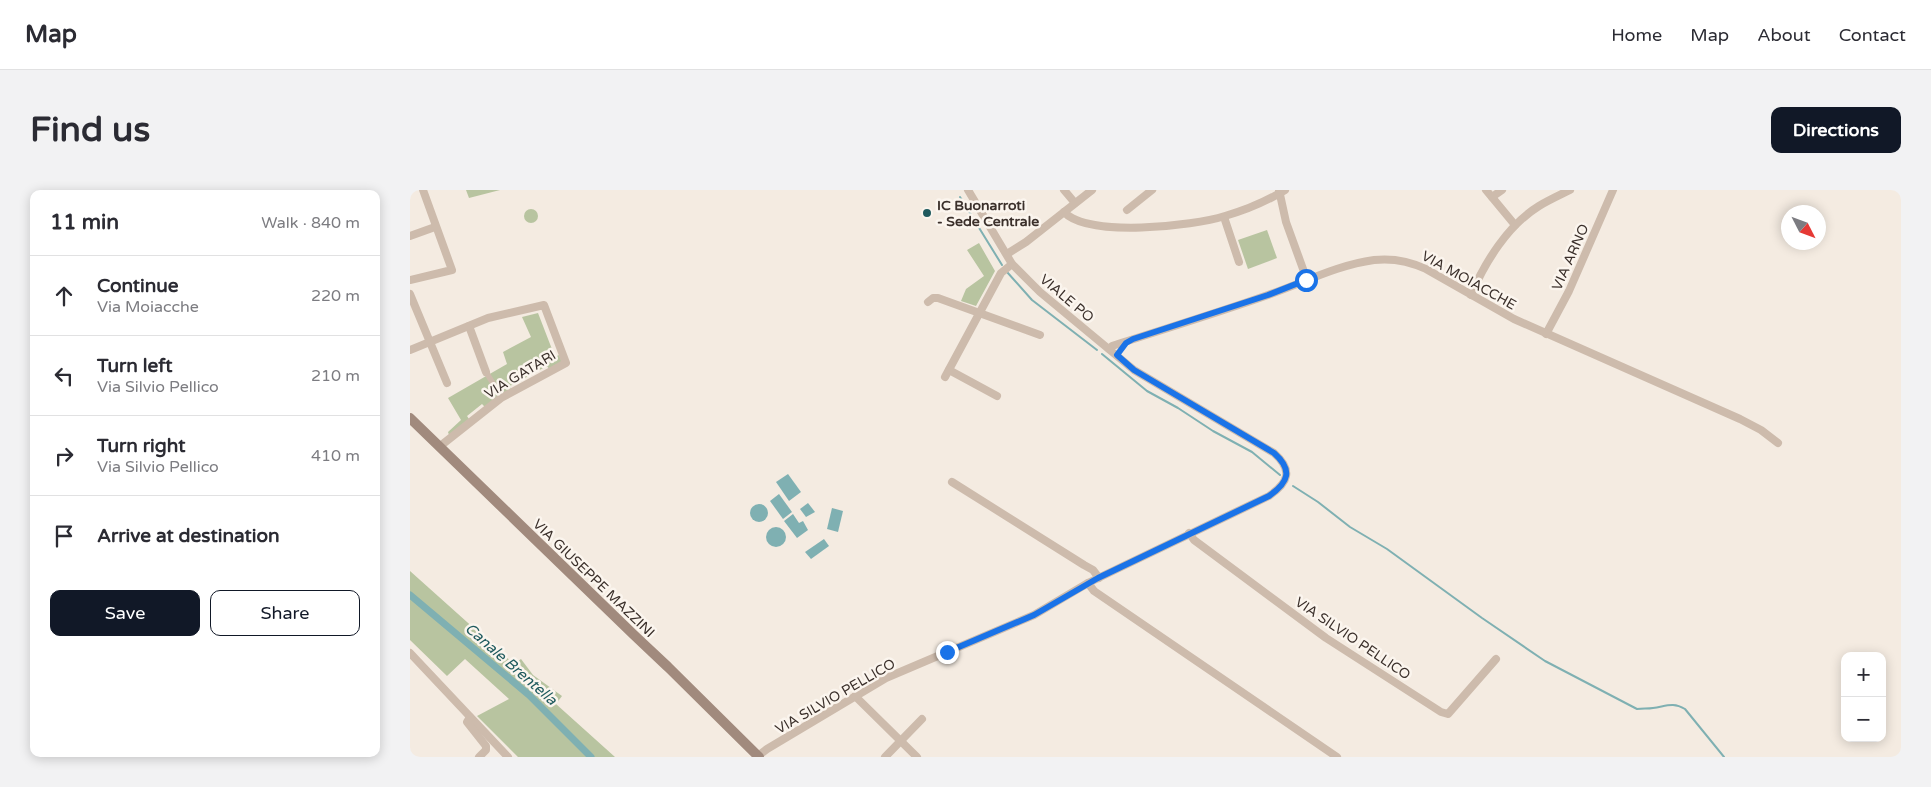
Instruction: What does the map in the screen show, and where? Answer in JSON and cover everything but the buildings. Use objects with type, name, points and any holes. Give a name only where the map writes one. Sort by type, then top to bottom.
[{"type":"main road","name":"VIA GIUSEPPE MAZZINI","points":[[410,418],[668,666],[759,757]]},
{"type":"street","points":[[410,280],[452,270],[423,190]]},
{"type":"street","name":"VIALE PO","points":[[968,190],[1012,264],[1040,292],[1109,349]]},
{"type":"street","points":[[1064,190],[1075,203]]},
{"type":"street","points":[[1007,254],[1026,242],[1092,190]]},
{"type":"street","points":[[1127,210],[1152,190]]},
{"type":"street","points":[[1486,190],[1516,225]]},
{"type":"street","points":[[1492,197],[1502,190]]},
{"type":"street","points":[[1472,295],[1490,261],[1516,225],[1539,206],[1570,190]]},
{"type":"street","points":[[1064,212],[1083,222],[1102,227],[1158,226],[1202,222],[1224,217],[1257,205],[1281,191],[1286,222],[1306,280]]},
{"type":"street","name":"VIA ARNO","points":[[1546,334],[1569,291],[1609,191]]},
{"type":"street","points":[[1224,217],[1239,262]]},
{"type":"street","points":[[410,236],[435,227]]},
{"type":"street","name":"VIA MOIACCHE","points":[[1109,349],[1112,346],[1268,295],[1306,280],[1373,260],[1391,259],[1413,263],[1514,319],[1740,420],[1760,430],[1778,443]]},
{"type":"street","points":[[997,396],[947,374],[1001,273],[1012,264]]},
{"type":"street","points":[[410,294],[447,383]]},
{"type":"street","points":[[928,302],[933,298],[938,298],[1040,335]]},
{"type":"street","name":"VIA GATARI","points":[[439,447],[500,396],[566,363],[544,304],[488,318],[468,326]]},
{"type":"street","points":[[410,350],[468,326],[486,372],[500,396]]},
{"type":"street","name":"VIA MOIACCHE","points":[[1117,355],[1126,343],[1133,339]]},
{"type":"street","name":"VIA SILVIO PELLICO","points":[[759,757],[767,749],[855,696],[913,666],[1034,615],[1088,583],[1269,496],[1279,489],[1285,481],[1286,467],[1282,460],[1274,453],[1134,370],[1109,349]]},
{"type":"street","points":[[952,482],[1093,570],[1098,578]]},
{"type":"street","name":"VIA SILVIO PELLICO","points":[[1189,533],[1194,540],[1326,638],[1441,712],[1448,714],[1496,659]]},
{"type":"street","points":[[1088,583],[1094,591],[1337,757]]},
{"type":"street","points":[[410,653],[508,757]]},
{"type":"street","points":[[855,696],[918,757]]},
{"type":"street","points":[[470,718],[467,722],[486,746],[486,750],[479,757]]},
{"type":"street","points":[[885,757],[922,719]]},
{"type":"green space","points":[[466,190],[500,190],[469,198]]},
{"type":"green space","points":[[528,209],[534,209],[538,216],[534,223],[528,223],[524,219],[524,213]]},
{"type":"green space","points":[[1267,230],[1277,258],[1248,269],[1238,240]]},
{"type":"green space","points":[[979,243],[995,271],[976,306],[961,301],[966,289],[984,276],[967,250]]},
{"type":"green space","points":[[538,313],[555,357],[559,355],[562,362],[549,369],[547,366],[510,386],[511,390],[485,407],[482,404],[467,416],[469,419],[449,435],[448,432],[461,420],[448,398],[507,364],[503,352],[531,337],[522,317]]},
{"type":"green space","points":[[410,571],[514,664],[521,659],[533,675],[562,696],[556,704],[615,757],[518,757],[477,716],[509,699],[465,659],[447,676],[410,640]]},
{"type":"water","points":[[788,474],[801,492],[789,501],[776,482]]},
{"type":"water","points":[[779,494],[792,512],[783,519],[770,501]]},
{"type":"water","points":[[808,503],[815,512],[806,517],[800,509]]},
{"type":"water","points":[[755,504],[763,504],[768,509],[766,520],[755,522],[750,517],[750,509]]},
{"type":"water","points":[[832,508],[843,511],[838,532],[827,529]]},
{"type":"water","points":[[793,514],[799,523],[803,521],[808,530],[797,538],[784,521]]},
{"type":"water","points":[[776,527],[783,530],[786,537],[783,544],[776,547],[769,544],[766,537],[769,530]]},
{"type":"water","points":[[824,539],[829,546],[811,559],[805,552]]},
{"type":"waterway","points":[[960,197],[1002,265]]},
{"type":"waterway","points":[[1007,272],[1032,300],[1097,350]]},
{"type":"waterway","points":[[1102,354],[1147,391],[1252,452],[1280,475]]},
{"type":"waterway","points":[[1293,486],[1318,502],[1350,527],[1387,549],[1545,661],[1637,709],[1673,705],[1685,709],[1724,757]]},
{"type":"waterway","name":"Canale Brentella","points":[[410,595],[529,695],[591,757]]},
{"type":"place","name":"IC Buonarroti - Sede Centrale","points":[[927,213]]},
{"type":"route","points":[[947,652],[1047,609],[1088,583],[1269,496],[1279,489],[1285,481],[1287,474],[1282,460],[1274,453],[1134,370],[1117,355],[1126,343],[1133,339],[1268,295],[1306,280]]}]
